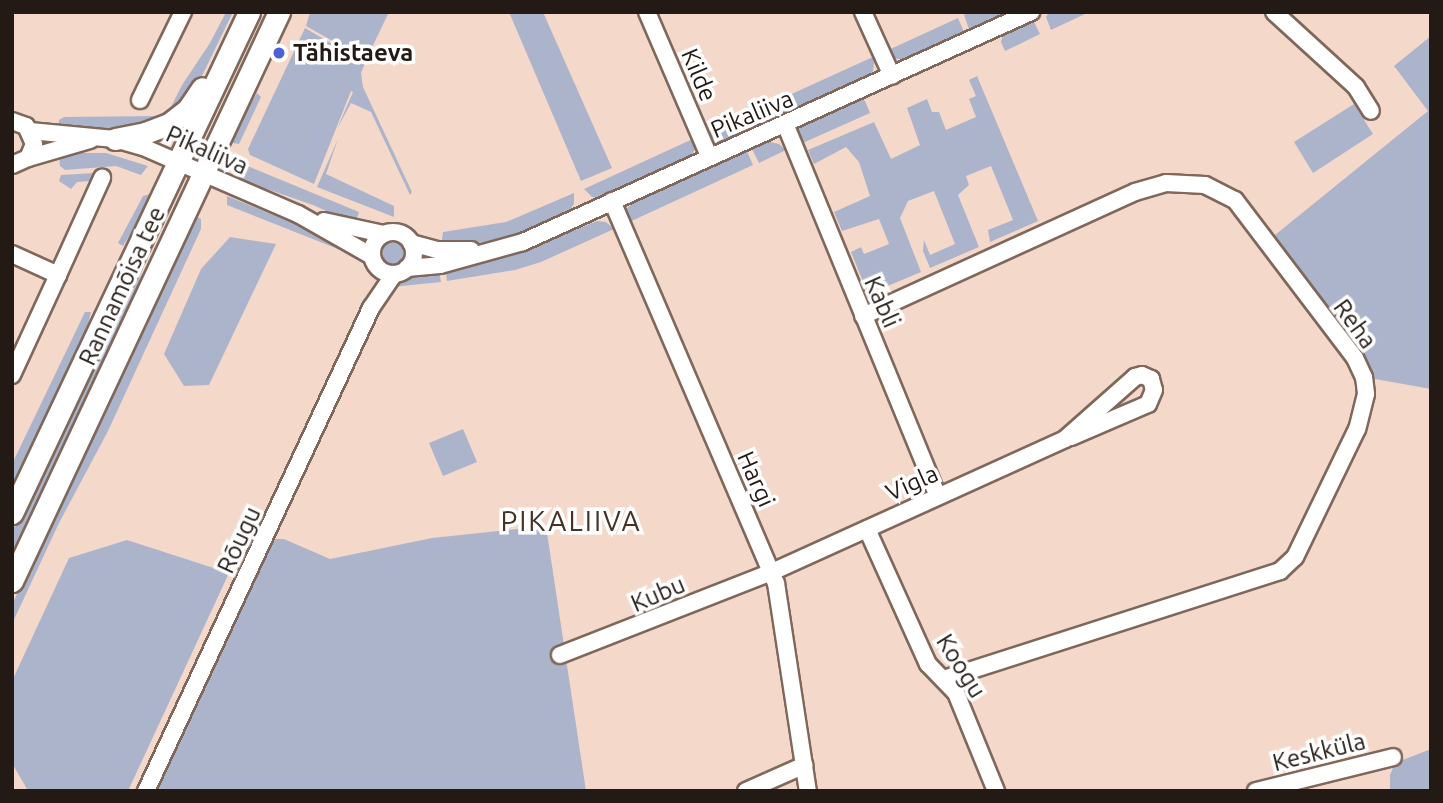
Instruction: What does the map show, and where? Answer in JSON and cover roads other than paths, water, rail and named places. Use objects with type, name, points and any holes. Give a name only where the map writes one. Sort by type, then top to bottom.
[{"type":"main road","name":"Rannamõisa tee","points":[[12,513],[248,12]]},
{"type":"main road","name":"Rannamõisa tee","points":[[12,581],[279,12]]},
{"type":"main road","points":[[105,138],[145,133],[180,117],[197,98],[213,65],[228,55]]},
{"type":"street","points":[[140,100],[183,12]]},
{"type":"street","name":"Kilde","points":[[647,12],[709,156]]},
{"type":"street","points":[[863,12],[892,76]]},
{"type":"street","name":"Pikaliiva","points":[[30,131],[105,138],[179,163],[298,215],[374,261],[401,271],[440,265],[523,242],[1031,12]]},
{"type":"street","points":[[1274,12],[1356,87],[1371,111]]},
{"type":"street","points":[[12,121],[20,123],[30,131],[34,144],[28,158]]},
{"type":"street","name":"Kabli","points":[[786,125],[938,496]]},
{"type":"street","points":[[12,164],[105,138]]},
{"type":"street","points":[[12,375],[102,178]]},
{"type":"street","name":"Reha","points":[[863,316],[1135,192],[1166,183],[1205,186],[1235,200],[1355,358],[1364,377],[1366,394],[1357,429],[1296,557],[1280,571],[944,679]]},
{"type":"street","name":"Hargi","points":[[612,201],[772,572],[808,791]]},
{"type":"street","name":"Pikaliiva","points":[[298,215],[383,234],[398,233],[411,243],[438,250],[488,251]]},
{"type":"street","points":[[374,261],[374,243],[383,234]]},
{"type":"street","points":[[401,271],[414,256],[411,243]]},
{"type":"street","points":[[12,254],[58,275]]},
{"type":"street","name":"Rõugu","points":[[371,309],[374,261]]},
{"type":"street","name":"Rõugu","points":[[146,791],[371,309],[401,271]]},
{"type":"street","name":"Vigla","points":[[772,572],[1148,404],[1154,390],[1151,379],[1142,375],[1135,377],[1071,437]]},
{"type":"street","name":"Koogu","points":[[867,529],[928,664],[957,693],[996,791]]},
{"type":"street","name":"Kubu","points":[[560,655],[772,572]]},
{"type":"street","name":"Keskküla","points":[[1256,791],[1393,757]]},
{"type":"street","points":[[746,791],[805,765]]},
{"type":"place","name":"Tähistaeva","points":[[279,53]]},
{"type":"district","name":"PIKALIIVA","points":[[571,521]]}]
